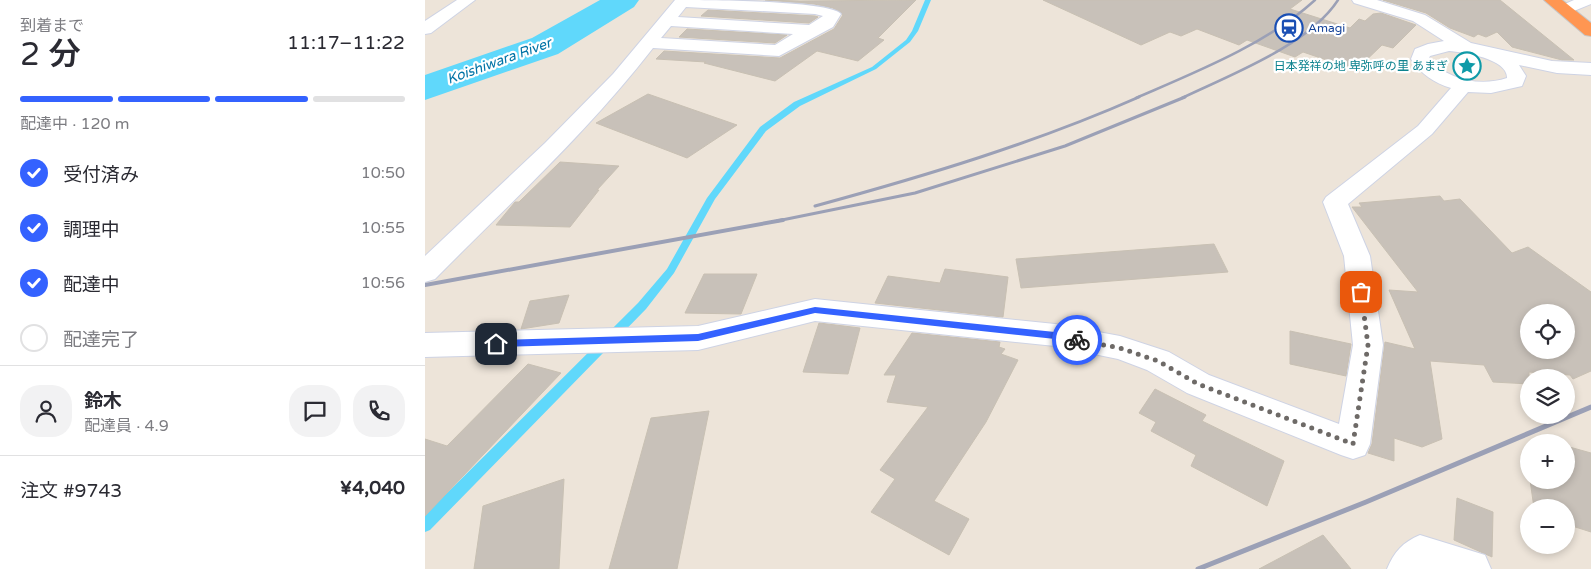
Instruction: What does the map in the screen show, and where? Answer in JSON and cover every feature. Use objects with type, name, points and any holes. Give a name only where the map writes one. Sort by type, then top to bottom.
[{"type":"highway","points":[[1558,5],[1591,31]]},
{"type":"street","points":[[425,29],[467,0]]},
{"type":"street","points":[[1558,5],[1588,0]]},
{"type":"street","points":[[425,272],[553,148],[650,43],[683,1],[816,9],[833,14],[827,23],[811,30],[779,51],[650,43]]},
{"type":"street","points":[[1357,5],[1419,18],[1475,50],[1507,63],[1514,69],[1517,76],[1515,82],[1507,86]]},
{"type":"street","points":[[666,21],[811,30]]},
{"type":"street","points":[[1591,69],[1553,67],[1475,50],[1438,46],[1427,48],[1421,53],[1420,59],[1424,66],[1433,73],[1464,85],[1495,88],[1562,77],[1591,79]]},
{"type":"street","points":[[425,345],[698,338],[815,310],[1055,335],[1120,348],[1158,361],[1198,384],[1353,444],[1368,345],[1357,256],[1335,202],[1425,130],[1464,85]]},
{"type":"street","points":[[1407,569],[1420,554],[1471,569]]},
{"type":"building","points":[[765,0],[916,0],[878,38],[884,40],[858,61],[817,51],[775,81],[704,63],[706,62],[656,59],[664,51],[780,58],[834,29],[843,15],[833,8],[814,4]]},
{"type":"building","points":[[1043,0],[1302,0],[1290,9],[1350,28],[1359,19],[1365,21],[1373,14],[1381,13],[1416,25],[1393,48],[1382,45],[1356,70],[1303,52],[1295,57],[1247,40],[1239,45],[1197,29],[1181,36],[1170,32],[1141,45]]},
{"type":"building","points":[[1383,0],[1500,0],[1574,60],[1562,60],[1512,47],[1497,32],[1486,37],[1478,34],[1474,37],[1450,28],[1426,13]]},
{"type":"building","points":[[708,10],[818,17],[809,23],[701,16]]},
{"type":"building","points":[[687,29],[787,35],[775,43],[679,37]]},
{"type":"building","points":[[648,94],[737,125],[687,158],[596,123]]},
{"type":"building","points":[[560,162],[619,166],[597,190],[599,190],[570,227],[496,225],[515,202],[519,202]]},
{"type":"building","points":[[1440,196],[1444,201],[1460,199],[1512,253],[1528,247],[1591,292],[1591,371],[1575,378],[1575,369],[1520,369],[1520,384],[1493,382],[1484,365],[1430,361],[1442,439],[1422,447],[1394,438],[1394,461],[1368,453],[1372,444],[1385,342],[1415,349],[1389,290],[1418,292],[1352,207],[1362,207],[1359,203]]},
{"type":"building","points":[[1214,244],[1228,272],[1021,288],[1016,259]]},
{"type":"building","points":[[945,269],[1008,277],[1003,317],[875,303],[888,276],[940,283]]},
{"type":"building","points":[[704,274],[757,274],[741,314],[685,313]]},
{"type":"building","points":[[569,295],[559,323],[521,329],[530,301]]},
{"type":"building","points":[[819,323],[860,328],[848,374],[803,372]]},
{"type":"building","points":[[1290,331],[1351,344],[1346,376],[1290,364]]},
{"type":"building","points":[[912,333],[1000,342],[999,347],[1005,349],[1001,354],[1018,360],[986,422],[934,501],[969,519],[949,555],[871,512],[895,479],[880,470],[928,407],[887,402],[896,375],[884,375]]},
{"type":"building","points":[[528,364],[561,373],[425,516],[425,439],[447,446]]},
{"type":"building","points":[[1155,389],[1206,415],[1202,421],[1284,461],[1267,506],[1191,466],[1196,455],[1151,431],[1156,422],[1139,413]]},
{"type":"building","points":[[709,411],[677,569],[609,569],[651,418]]},
{"type":"building","points":[[1575,449],[1591,453],[1591,532],[1575,527],[1575,499],[1533,499],[1531,489],[1575,489]]},
{"type":"building","points":[[564,479],[559,569],[474,569],[483,506]]},
{"type":"building","points":[[1457,498],[1493,512],[1492,557],[1454,540]]},
{"type":"building","points":[[1323,535],[1351,569],[1259,569]]},
{"type":"waterway","name":"Koishiwara River","points":[[425,88],[545,46],[623,0]]},
{"type":"waterway","points":[[425,525],[642,306],[671,271],[711,198],[763,129],[797,104],[874,68],[908,41],[915,31],[928,0]]},
{"type":"railway","points":[[1136,98],[1230,56],[1275,30],[1315,0]]},
{"type":"railway","points":[[1182,98],[1245,69],[1289,45],[1325,16],[1338,0]]},
{"type":"railway","points":[[815,206],[979,158],[1100,114],[1139,97]]},
{"type":"railway","points":[[777,221],[915,193],[1065,146],[1185,97]]},
{"type":"railway","points":[[425,285],[783,220]]},
{"type":"railway","points":[[1198,569],[1366,502],[1591,407]]},
{"type":"way so far","points":[[1077,340],[1120,348],[1158,361],[1198,384],[1353,444],[1368,345],[1361,292]]},
{"type":"place","name":"Amagi","points":[[1289,28]]},
{"type":"place","name":"日本発祥の地 卑弥呼の里 あまぎ","points":[[1467,66]]},
{"type":"route","points":[[496,344],[698,338],[815,310],[1055,335],[1077,340]]}]
